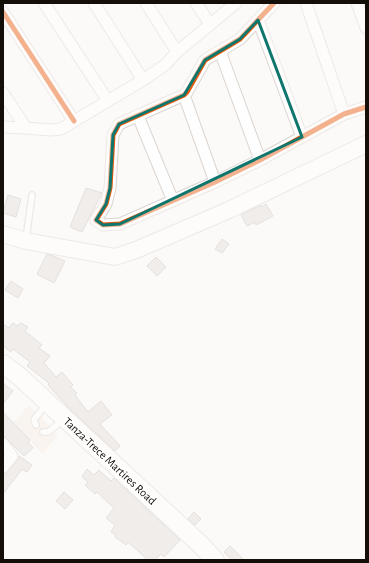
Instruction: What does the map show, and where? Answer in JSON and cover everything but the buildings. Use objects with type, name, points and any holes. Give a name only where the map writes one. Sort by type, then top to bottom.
[{"type":"main road","name":"Tanza-Trece Martires Road","points":[[3,364],[48,402],[202,546],[215,560]]},
{"type":"street","points":[[44,3],[108,101]]},
{"type":"street","points":[[94,3],[143,80]]},
{"type":"street","points":[[146,3],[177,52]]},
{"type":"street","points":[[196,3],[210,24]]},
{"type":"street","points":[[3,127],[50,130],[61,129],[143,80],[165,65],[177,52],[236,3]]},
{"type":"street","points":[[274,3],[240,39],[205,60],[184,95],[119,124],[113,135],[110,188],[106,204],[96,220],[103,225],[120,224],[215,182],[260,160],[344,114],[366,107]]},
{"type":"street","points":[[306,3],[344,114]]},
{"type":"street","points":[[357,3],[366,28]]},
{"type":"street","points":[[3,12],[74,121]]},
{"type":"street","points":[[258,20],[302,137]]},
{"type":"street","points":[[220,51],[260,160]]},
{"type":"street","points":[[3,93],[26,128]]},
{"type":"street","points":[[184,95],[215,182]]},
{"type":"street","points":[[138,116],[173,201]]},
{"type":"street","points":[[3,234],[26,241],[115,257],[136,250],[229,210],[366,144]]},
{"type":"street","points":[[3,444],[12,456],[3,467]]},
{"type":"lane","points":[[26,241],[32,195]]},
{"type":"lane","points":[[36,425],[34,418],[48,402]]},
{"type":"lane","points":[[43,432],[48,432],[65,419]]},
{"type":"highlighted area","points":[[258,20],[302,137],[120,224],[103,225],[96,220],[106,204],[110,188],[113,135],[119,124],[184,95],[205,60],[240,39]]},
{"type":"shaded area","points":[[29,405],[58,435],[42,454],[14,422]]},
{"type":"cycle path","points":[[274,3],[240,39],[205,60],[184,95],[119,124],[113,135],[110,188],[106,204],[96,220],[103,225],[120,224],[215,182],[260,160],[344,114],[366,107]]},
{"type":"cycle path","points":[[3,12],[74,121]]}]
